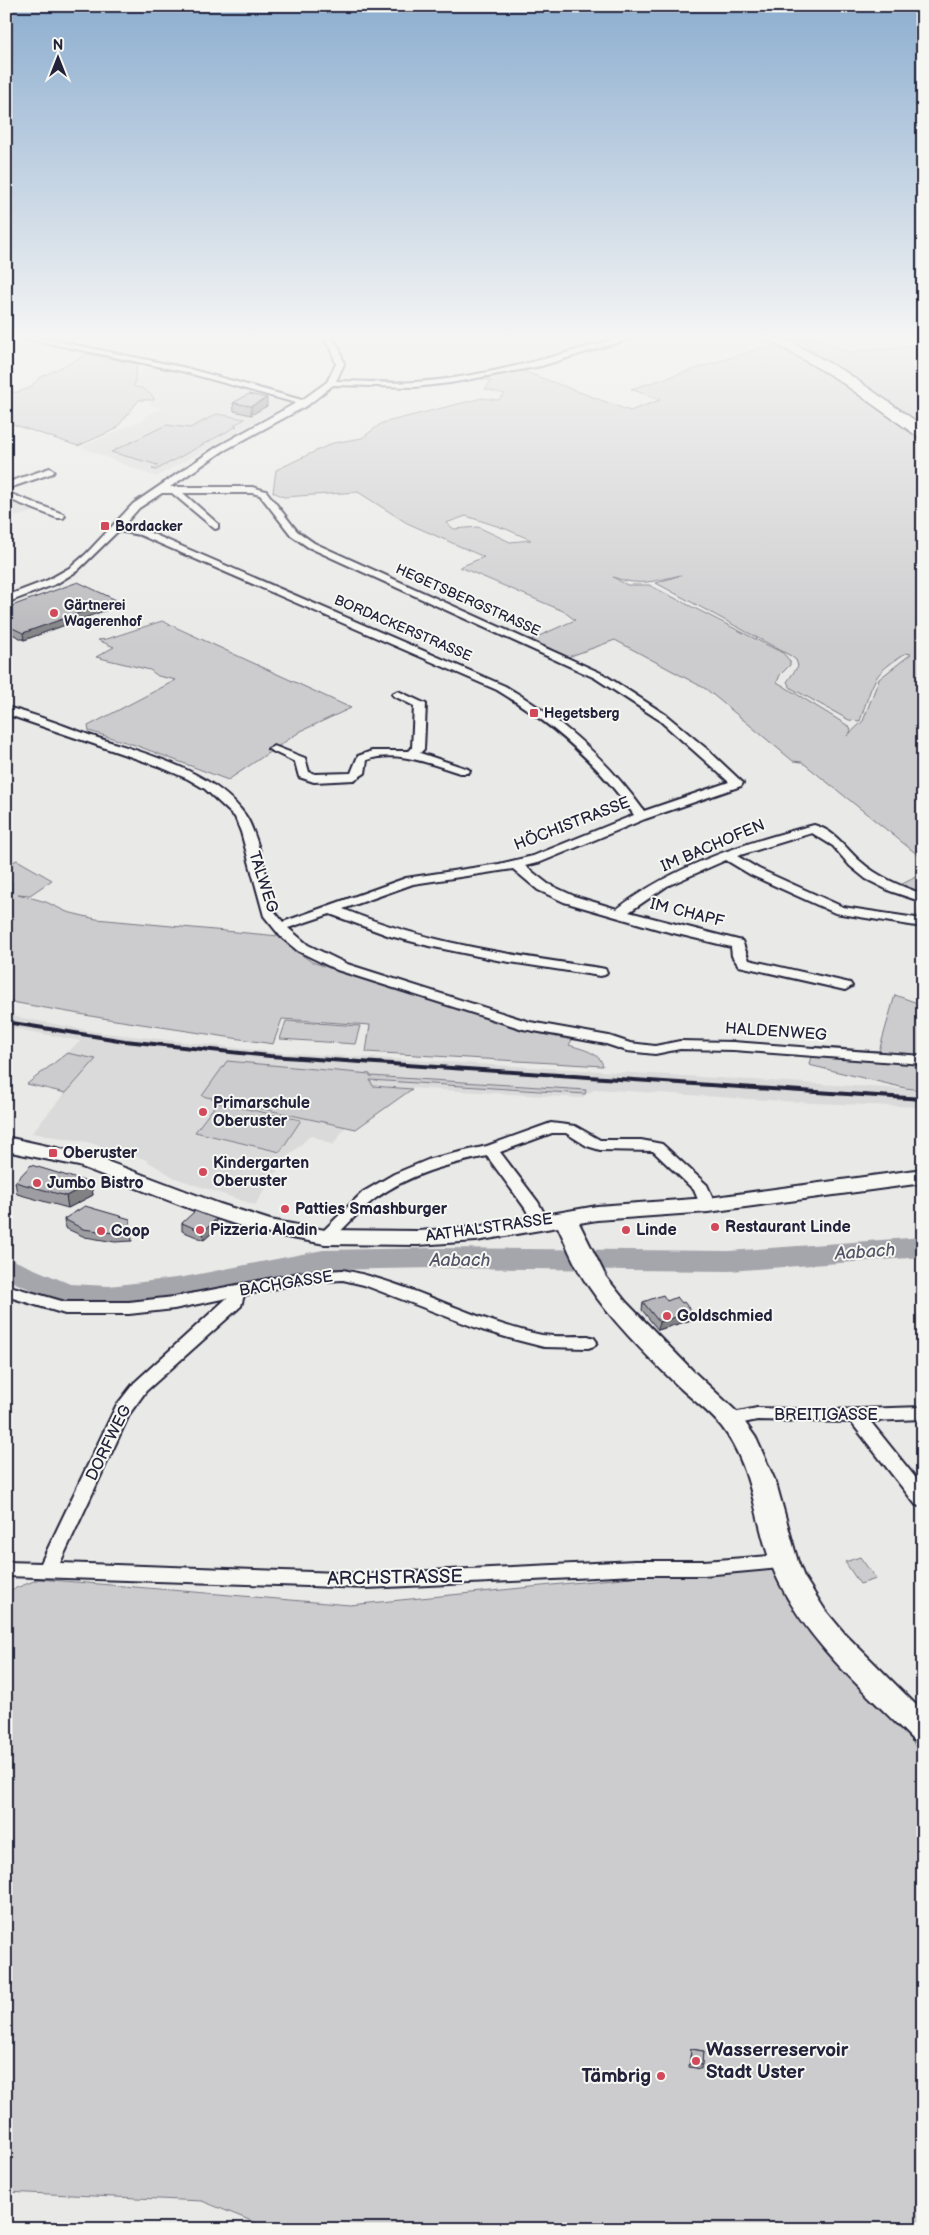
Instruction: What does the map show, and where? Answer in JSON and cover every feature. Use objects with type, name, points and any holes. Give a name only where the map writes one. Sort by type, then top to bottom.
[{"type":"main road","name":"AATHALSTRASSE","points":[[6,1144],[85,1160],[212,1209],[267,1227],[325,1237],[387,1238],[476,1234],[597,1213],[708,1205],[923,1176]]},
{"type":"main road","points":[[565,1218],[605,1292],[638,1331],[730,1420],[756,1464],[784,1562],[802,1599],[835,1642],[923,1731]]},
{"type":"street","points":[[6,600],[39,588],[69,572],[89,556],[136,506],[220,449],[238,439]]},
{"type":"street","points":[[6,486],[50,471]]},
{"type":"street","name":"HEGETSBERGSTRASSE","points":[[160,490],[252,490],[263,493],[294,532],[311,545],[599,676],[662,717],[697,745],[737,783]]},
{"type":"street","points":[[174,490],[215,526]]},
{"type":"street","points":[[6,495],[60,516]]},
{"type":"street","name":"BORDACKERSTRASSE","points":[[115,527],[143,533],[501,688],[544,714],[582,745],[617,780],[641,816]]},
{"type":"street","points":[[398,694],[420,704],[418,749],[412,754]]},
{"type":"street","name":"TALWEG","points":[[6,710],[162,764],[192,776],[213,789],[240,816],[254,854],[269,913],[286,934],[303,948],[323,959],[358,973],[528,1026],[610,1040],[627,1047]]},
{"type":"street","points":[[274,749],[301,760],[303,774],[314,778],[354,776],[359,773],[362,758],[367,755],[412,754],[464,771]]},
{"type":"street","name":"HÖCHISTRASSE","points":[[280,926],[411,881],[516,865],[556,852],[641,816],[737,783]]},
{"type":"street","name":"IM BACHOFEN","points":[[621,912],[644,895],[727,855],[774,838],[814,828],[837,843],[854,862],[871,876],[894,888],[923,898]]},
{"type":"street","points":[[727,855],[769,879],[840,910],[916,922]]},
{"type":"street","name":"IM CHAPF","points":[[516,865],[532,879],[556,893],[666,927],[737,944],[739,956],[744,964],[845,986]]},
{"type":"street","points":[[330,909],[398,934],[486,954],[600,972]]},
{"type":"street","name":"HALDENWEG","points":[[627,1047],[655,1050],[680,1045],[724,1046],[923,1060]]},
{"type":"street","points":[[325,1237],[369,1196],[398,1177],[435,1162],[491,1150],[552,1128],[570,1129],[592,1143],[600,1145],[641,1144],[657,1147],[674,1160],[701,1188],[708,1205]]},
{"type":"street","points":[[491,1150],[532,1206],[541,1222]]},
{"type":"street","name":"BACHGASSE","points":[[6,1290],[66,1308],[88,1309],[174,1303],[305,1277],[343,1275],[368,1280],[495,1328],[544,1341],[588,1342]]},
{"type":"street","name":"DORFWEG","points":[[47,1570],[122,1410],[146,1382],[235,1302],[236,1291]]},
{"type":"street","name":"BREITIGASSE","points":[[730,1420],[757,1414],[856,1416],[923,1413]]},
{"type":"street","points":[[856,1416],[923,1500]]},
{"type":"street","name":"ARCHSTRASSE","points":[[6,1569],[162,1576],[367,1581],[635,1568],[704,1568],[784,1562]]},
{"type":"shaded area","points":[[58,439],[93,439],[78,446]]},
{"type":"shaded area","points":[[99,439],[224,439],[156,477],[81,447]]},
{"type":"shaded area","points":[[137,439],[213,439],[156,470],[152,469],[158,465],[111,452]]},
{"type":"shaded area","points":[[354,439],[923,439],[923,859],[802,762],[793,761],[706,689],[615,640],[568,657],[530,640],[575,620],[563,611],[460,567],[484,557],[407,523],[358,492],[284,497],[273,492],[276,470],[333,443]],"holes":[[[466,516],[506,529],[531,540],[510,542],[478,527],[454,529],[446,523]],[[681,575],[656,583],[791,656],[796,660],[798,666],[787,682],[791,688],[849,720],[860,721],[871,689],[880,673],[906,653],[911,654],[879,679],[863,721],[847,736],[851,731],[850,727],[777,682],[780,675],[790,665],[790,661],[783,653],[649,585],[627,585],[613,577],[631,582],[639,582],[655,581]]]},
{"type":"shaded area","points":[[6,497],[40,510],[6,519]]},
{"type":"shaded area","points":[[162,621],[351,708],[301,731],[228,780],[135,745],[89,731],[88,726],[176,680],[158,676],[150,670],[96,657],[114,647],[98,640],[107,639]]},
{"type":"shaded area","points":[[17,860],[52,880],[30,895],[18,894],[46,902],[67,912],[96,919],[279,936],[312,962],[536,1033],[572,1040],[569,1045],[594,1054],[603,1066],[366,1052],[370,1025],[282,1019],[273,1044],[102,1018],[6,1001],[6,892],[12,892],[12,882],[6,878],[6,865]]},
{"type":"shaded area","points":[[923,873],[923,923],[916,922],[922,898],[895,888]]},
{"type":"shaded area","points":[[895,995],[923,1005],[923,1090],[905,1088],[809,1065],[813,1046],[879,1051]]},
{"type":"shaded area","name":"Primarschule Oberuster","points":[[6,1015],[97,1032],[274,1052],[923,1090],[923,1107],[814,1103],[595,1089],[581,1098],[373,1086],[333,1145],[311,1135],[285,1159],[255,1205],[175,1178],[144,1159],[87,1142],[32,1133],[65,1093],[27,1084],[81,1041],[6,1027]]},
{"type":"shaded area","points":[[286,1021],[360,1026],[355,1044],[280,1039]]},
{"type":"shaded area","points":[[67,1053],[96,1059],[66,1093],[27,1084]]},
{"type":"shaded area","points":[[227,1061],[370,1074],[370,1076],[586,1090],[585,1094],[370,1080],[373,1086],[412,1089],[356,1129],[202,1096]]},
{"type":"shaded area","points":[[217,1103],[301,1120],[280,1152],[195,1132]]},
{"type":"shaded area","points":[[860,1557],[876,1579],[860,1584],[845,1562]]},
{"type":"shaded area","points":[[784,1562],[923,1757],[923,2229],[283,2229],[264,2226],[202,2201],[6,2192],[6,1592],[39,1579],[350,1605]]},
{"type":"building","name":"Gärtnerei Wagerenhof","points":[[78,582],[116,600],[23,633],[6,625],[6,608]]},
{"type":"building","points":[[31,1165],[91,1183],[66,1196],[15,1182]]},
{"type":"building","points":[[85,1206],[130,1219],[131,1233],[83,1229],[64,1219]]},
{"type":"building","points":[[195,1211],[216,1219],[203,1232],[182,1223]]},
{"type":"building","points":[[663,1295],[667,1301],[677,1297],[692,1312],[659,1322],[643,1302]]},
{"type":"building","name":"Wasserreservoir Stadt Uster","points":[[691,2049],[703,2051],[702,2065],[690,2063]]},
{"type":"waterway","name":"Aabach","points":[[6,1267],[65,1294],[109,1296],[184,1287],[323,1260],[436,1258],[729,1261],[819,1253],[923,1247]]},
{"type":"railway","points":[[6,1022],[125,1041],[270,1056],[923,1099]]},
{"type":"place","name":"Bordacker","points":[[105,526]]},
{"type":"place","name":"Gärtnerei Wagerenhof","points":[[54,613]]},
{"type":"place","name":"Hegetsberg","points":[[534,713]]},
{"type":"place","name":"Primarschule Oberuster","points":[[203,1112]]},
{"type":"place","name":"Oberuster","points":[[53,1153]]},
{"type":"place","name":"Kindergarten Oberuster","points":[[203,1172]]},
{"type":"place","name":"Jumbo Bistro","points":[[37,1183]]},
{"type":"place","name":"Patties Smashburger","points":[[285,1209]]},
{"type":"place","name":"Restaurant Linde","points":[[715,1227]]},
{"type":"place","name":"Pizzeria Aladin","points":[[200,1230]]},
{"type":"place","name":"Linde","points":[[626,1230]]},
{"type":"place","name":"Coop","points":[[101,1231]]},
{"type":"place","name":"Goldschmied","points":[[667,1316]]},
{"type":"place","name":"Wasserreservoir Stadt Uster","points":[[696,2061]]},
{"type":"place","name":"Tämbrig","points":[[661,2076]]}]
